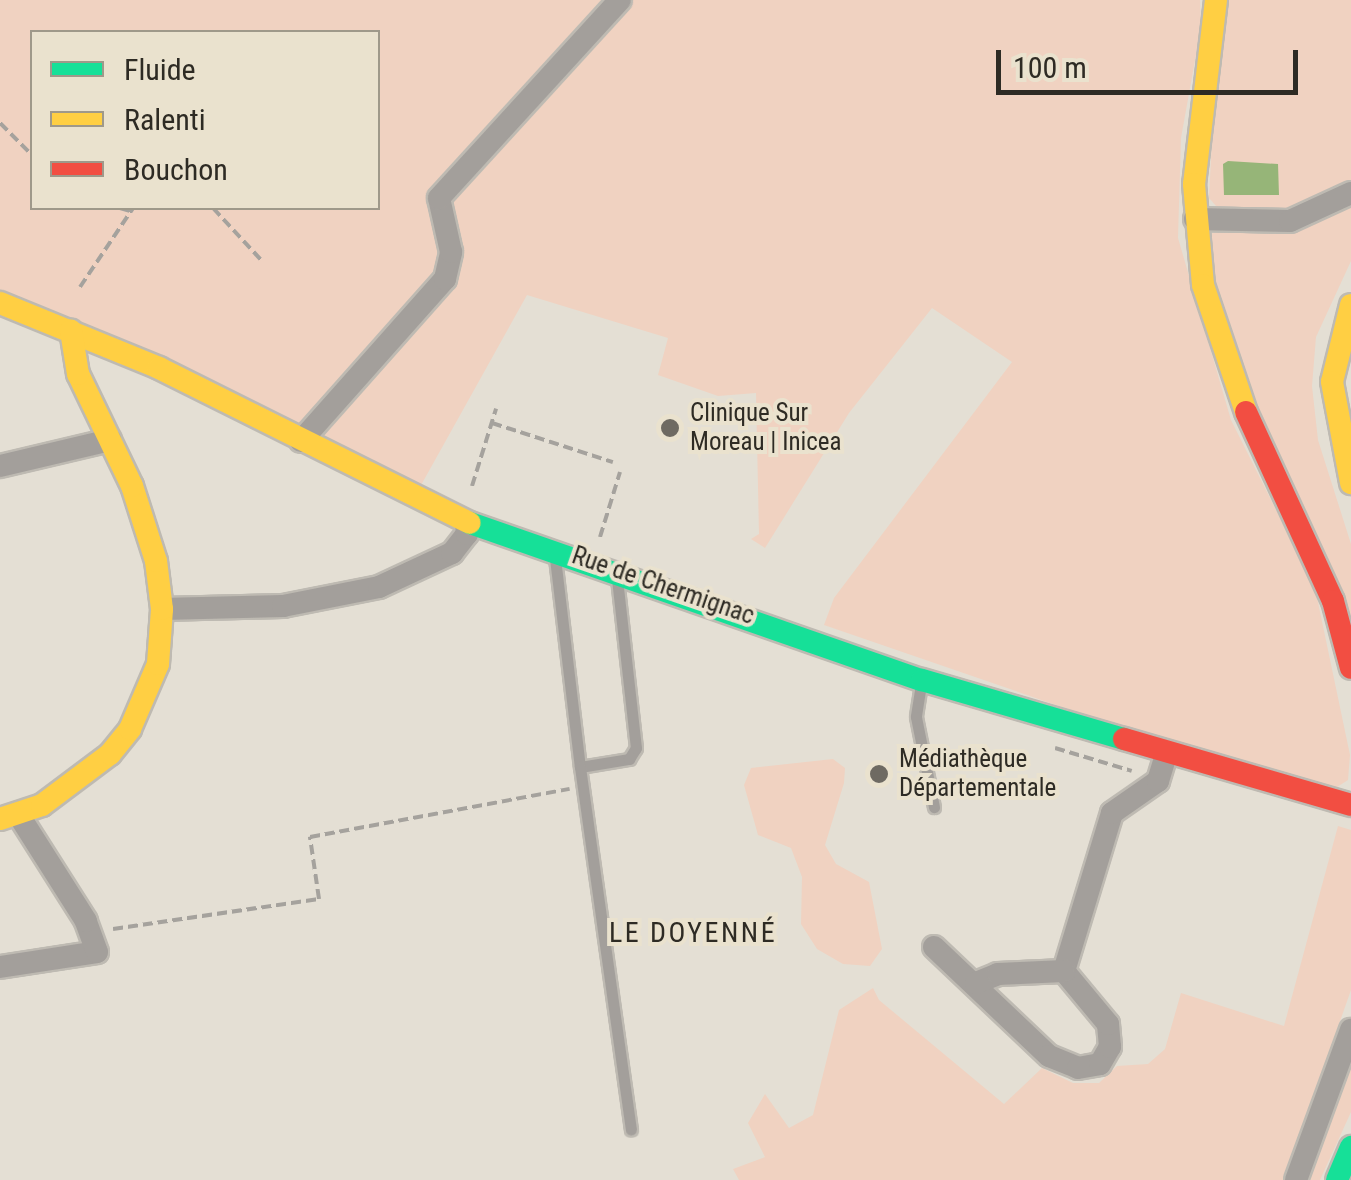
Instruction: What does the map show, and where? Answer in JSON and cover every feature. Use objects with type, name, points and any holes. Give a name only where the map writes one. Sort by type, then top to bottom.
[{"type":"main road","points":[[1216,0],[1194,219],[1203,285],[1231,382],[1333,601],[1351,668]]},
{"type":"main road","name":"Rue de Chermignac","points":[[0,303],[71,330],[466,522],[618,570],[922,680],[1166,755],[1351,805]]},
{"type":"main road","points":[[1351,305],[1332,382],[1351,483]]},
{"type":"main road","points":[[9,817],[86,776],[130,729],[158,664],[162,610],[147,528],[78,374],[71,330]]},
{"type":"main road","points":[[1336,1180],[1351,1147]]},
{"type":"street","points":[[301,442],[445,279],[452,252],[439,198],[620,0]]},
{"type":"street","points":[[1194,219],[1290,221],[1351,193]]},
{"type":"street","points":[[0,466],[110,440]]},
{"type":"street","points":[[162,610],[269,607],[379,587],[452,554],[466,534],[466,522]]},
{"type":"street","points":[[1064,971],[1112,813],[1158,780],[1166,755]]},
{"type":"street","points":[[0,967],[94,943],[9,817]]},
{"type":"street","points":[[934,947],[1049,1056],[1091,1068],[1106,1056],[1108,1024],[1064,971]]},
{"type":"street","points":[[976,983],[998,974],[1064,971]]},
{"type":"street","points":[[1296,1180],[1351,1030]]},
{"type":"lane","points":[[556,549],[553,582],[631,1129]]},
{"type":"lane","points":[[580,767],[630,759],[636,748],[618,570]]},
{"type":"lane","points":[[922,680],[916,718],[934,807]]},
{"type":"path","points":[[0,123],[30,153]]},
{"type":"path","points":[[80,288],[131,210]]},
{"type":"path","points":[[216,210],[262,260]]},
{"type":"path","points":[[472,486],[496,409]]},
{"type":"path","points":[[492,423],[613,462]]},
{"type":"path","points":[[600,537],[620,472]]},
{"type":"path","points":[[94,943],[319,899],[310,836],[581,787]]},
{"type":"shaded area","points":[[0,0],[1200,0],[1201,27],[1181,138],[1178,238],[1231,420],[1315,588],[1350,755],[1348,780],[1334,789],[1207,757],[824,625],[834,598],[1012,362],[932,308],[849,413],[765,548],[751,539],[759,534],[756,393],[718,396],[658,375],[668,338],[527,295],[420,487],[0,303]]},
{"type":"shaded area","points":[[1219,0],[1351,0],[1351,183],[1281,212],[1217,207],[1209,198]]},
{"type":"shaded area","points":[[1223,164],[1278,164],[1279,195],[1224,195]]},
{"type":"shaded area","points":[[1351,201],[1351,261],[1316,337],[1312,386],[1318,440],[1351,544],[1351,628],[1217,316],[1209,234]]},
{"type":"shaded area","points":[[833,759],[845,768],[844,783],[825,845],[836,864],[869,882],[882,949],[870,966],[843,964],[817,949],[801,924],[802,877],[791,848],[758,835],[744,785],[751,768]]},
{"type":"shaded area","points":[[1338,826],[1351,830],[1351,990],[1284,1180],[739,1180],[733,1169],[765,1157],[748,1123],[765,1094],[789,1128],[813,1115],[839,1010],[873,988],[879,1000],[1004,1104],[1042,1068],[1073,1083],[1099,1083],[1117,1066],[1148,1064],[1165,1049],[1181,993],[1284,1026]]},
{"type":"shaded area","points":[[1351,1064],[1351,1112],[1320,1180],[1305,1180]]},
{"type":"traffic: fast","points":[[470,523],[922,680],[1124,739]]},
{"type":"traffic: fast","points":[[1337,1180],[1351,1147]]},
{"type":"traffic: slow","points":[[1216,0],[1194,184],[1203,285],[1246,412]]},
{"type":"traffic: slow","points":[[0,303],[159,368],[470,523]]},
{"type":"traffic: slow","points":[[1351,305],[1332,382],[1351,483]]},
{"type":"traffic: slow","points":[[0,819],[42,805],[110,754],[130,729],[158,664],[162,609],[156,561],[132,486],[78,374],[71,331]]},
{"type":"traffic: jam","points":[[1246,412],[1333,601],[1351,668]]},
{"type":"traffic: jam","points":[[1124,739],[1351,805]]},
{"type":"place","name":"Clinique Sur Moreau | Inicea","points":[[670,428]]},
{"type":"place","name":"Médiathèque Départementale","points":[[879,774]]},
{"type":"district","name":"LE DOYENNÉ","points":[[693,933]]}]
